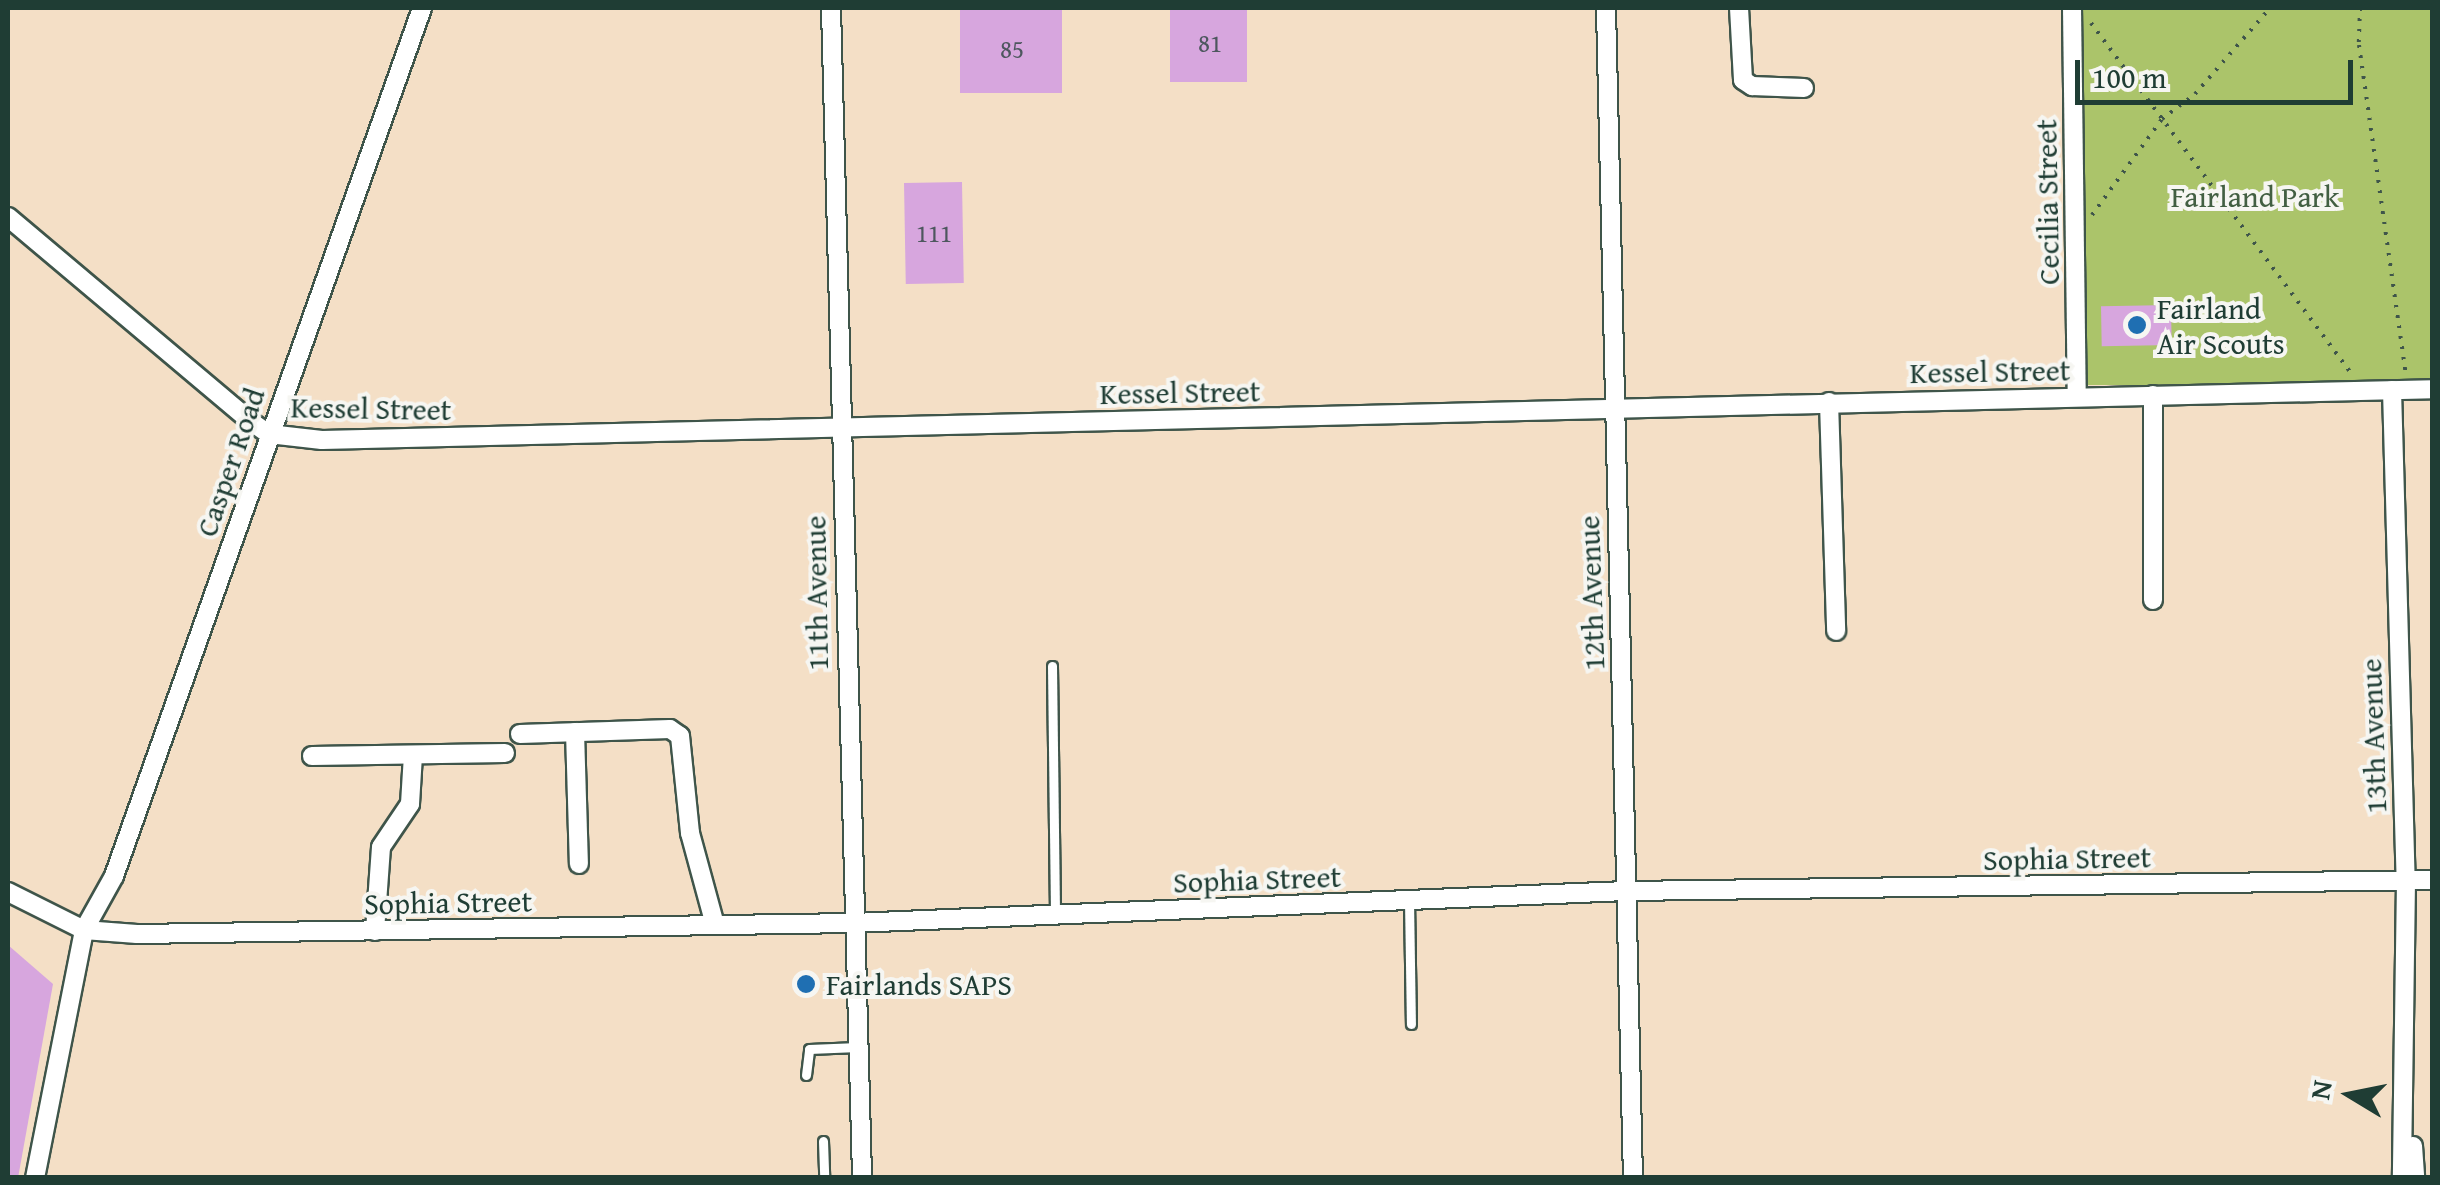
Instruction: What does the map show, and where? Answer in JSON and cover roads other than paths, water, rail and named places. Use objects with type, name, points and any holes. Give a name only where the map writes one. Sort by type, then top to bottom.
[{"type":"street","name":"Casper Road","points":[[36,1178],[84,930],[114,876],[422,8]]},
{"type":"street","name":"11th Avenue","points":[[831,8],[862,1178]]},
{"type":"street","name":"12th Avenue","points":[[1606,8],[1633,1178]]},
{"type":"street","points":[[1738,8],[1743,80],[1752,86],[1804,88]]},
{"type":"street","name":"Cecilia Street","points":[[2076,8],[2077,396]]},
{"type":"street","name":"Kessel Street","points":[[8,217],[270,434],[322,440],[2432,388]]},
{"type":"street","name":"13th Avenue","points":[[2400,389],[2407,1081],[2402,1178]]},
{"type":"street","points":[[2153,395],[2153,600]]},
{"type":"street","points":[[1829,402],[1836,631]]},
{"type":"street","points":[[520,734],[670,729],[680,736],[690,833],[714,926]]},
{"type":"street","points":[[576,732],[579,864]]},
{"type":"street","points":[[312,756],[505,753]]},
{"type":"street","points":[[375,931],[380,847],[410,804],[413,756]]},
{"type":"street","name":"Sophia Street","points":[[84,930],[714,926],[1627,891],[2432,880]]},
{"type":"street","points":[[8,892],[84,930]]},
{"type":"street","name":"13th Avenue","points":[[2407,1081],[2415,1178]]},
{"type":"lane","points":[[1052,666],[1055,915]]},
{"type":"lane","points":[[1409,900],[1411,1024]]},
{"type":"lane","points":[[806,1075],[809,1048],[858,1047]]},
{"type":"lane","points":[[823,1141],[824,1178]]},
{"type":"place","name":"Fairland Air Scouts","points":[[2137,325]]},
{"type":"place","name":"Fairlands SAPS","points":[[806,984]]},
{"type":"park label","name":"Fairland Park","points":[[2255,196]]}]
